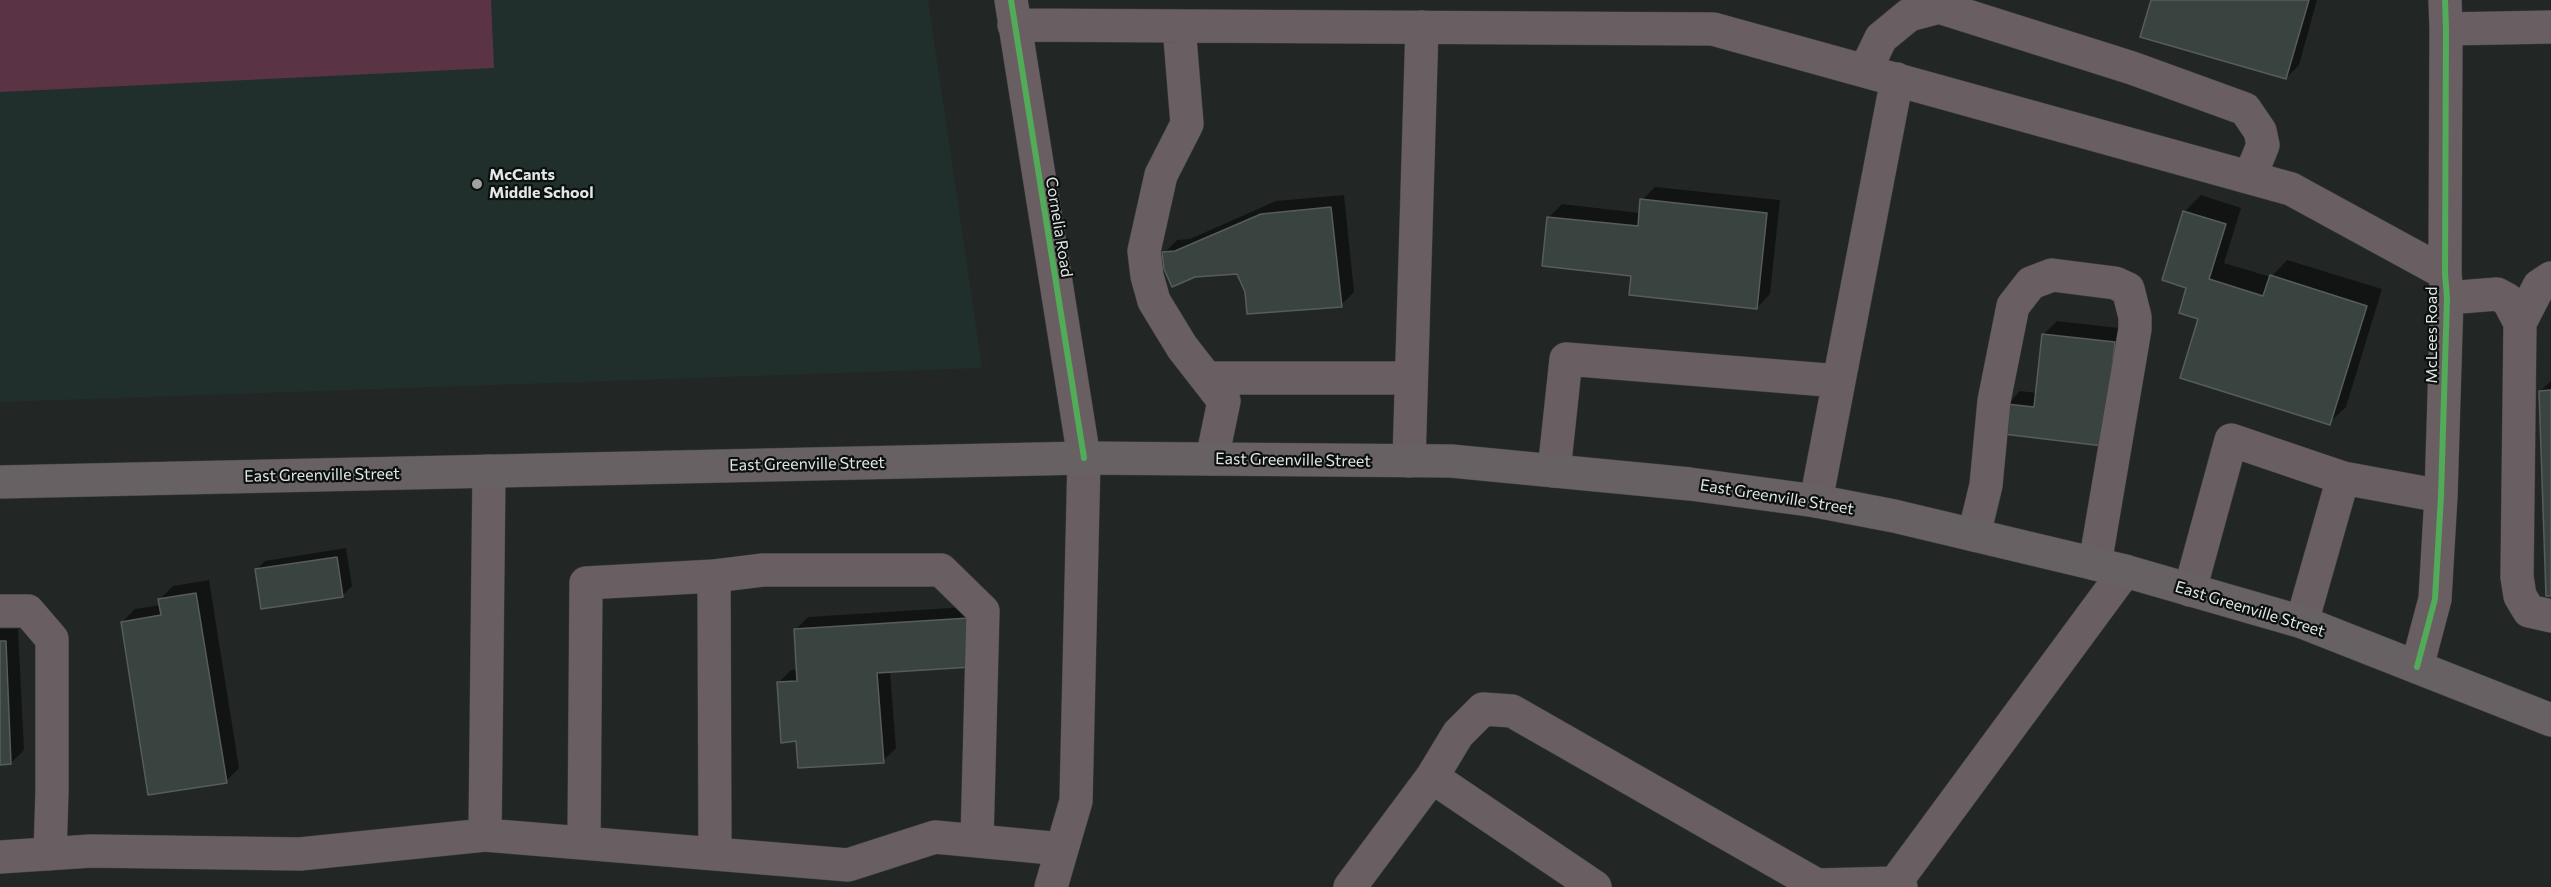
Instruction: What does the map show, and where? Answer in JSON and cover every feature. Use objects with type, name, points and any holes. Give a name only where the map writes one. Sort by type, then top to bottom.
[{"type":"main road","name":"East Greenville Street","points":[[0,482],[1084,458],[1450,461],[1690,484],[1816,501],[1974,535],[2110,568],[2302,622],[2551,720]]},
{"type":"street","points":[[1865,71],[1881,38],[1909,15],[1939,7],[2132,68],[2245,109],[2260,131],[2263,145],[2250,177]]},
{"type":"street","points":[[1012,13],[1179,26],[1713,29],[2291,189],[2446,285],[2497,294],[2508,300],[2520,323]]},
{"type":"street","name":"Cornelia Road","points":[[1012,13],[1084,458],[1076,801],[1051,887]]},
{"type":"street","points":[[2446,15],[2551,27]]},
{"type":"street","name":"McLees Road","points":[[2417,667],[2435,599],[2441,496],[2446,285],[2446,15]]},
{"type":"street","points":[[1179,26],[1187,124],[1161,175],[1144,251],[1147,276],[1154,302],[1182,346],[1224,401],[1212,459]]},
{"type":"street","points":[[1408,461],[1422,27]]},
{"type":"street","points":[[1816,501],[1897,80]]},
{"type":"street","points":[[1358,884],[1432,777],[1458,734],[1484,709],[1512,711],[1817,886],[1896,886],[2110,568],[2135,329],[2135,317],[2128,289],[2115,283],[2052,275],[2031,283],[2013,306],[1994,401],[1986,485],[1974,535]]},
{"type":"street","points":[[2551,278],[2539,286],[2520,323],[2517,577],[2520,596],[2529,611],[2551,616]]},
{"type":"street","points":[[1554,471],[1566,359],[1839,381]]},
{"type":"street","points":[[1206,378],[1411,378]]},
{"type":"street","points":[[2190,590],[2231,440],[2343,478],[2441,496]]},
{"type":"street","points":[[485,835],[489,471]]},
{"type":"street","points":[[2302,622],[2343,478]]},
{"type":"street","points":[[584,842],[586,583],[714,576],[763,570],[941,570],[983,611],[977,841]]},
{"type":"street","points":[[714,576],[715,854]]},
{"type":"street","points":[[0,611],[28,611],[52,639],[50,854]]},
{"type":"street","points":[[1432,777],[1595,887]]},
{"type":"street","points":[[0,857],[91,851],[300,854],[485,835],[848,865],[935,837],[1062,849]]},
{"type":"shaded area","name":"McCants Middle School","points":[[0,0],[928,0],[982,368],[0,402]]},
{"type":"shaded area","points":[[0,0],[491,0],[494,68],[0,92]]},
{"type":"building","points":[[2151,0],[2309,0],[2286,79],[2140,37]]},
{"type":"building","points":[[1640,199],[1767,213],[1757,309],[1629,295],[1631,276],[1542,266],[1547,217],[1638,226]]},
{"type":"building","points":[[1331,207],[1342,307],[1247,314],[1245,292],[1237,274],[1195,277],[1172,287],[1164,269],[1162,252],[1175,251],[1261,214]]},
{"type":"building","points":[[2183,211],[2226,224],[2209,279],[2263,296],[2270,275],[2367,306],[2330,425],[2180,378],[2198,319],[2179,313],[2186,288],[2162,280]]},
{"type":"building","points":[[2042,334],[2115,342],[2103,446],[2003,434],[2006,404],[2034,407]]},
{"type":"building","points":[[2551,390],[2551,596],[2546,596],[2539,391]]},
{"type":"building","points":[[337,557],[343,597],[261,609],[255,569]]},
{"type":"building","points":[[196,593],[227,783],[148,795],[121,622],[161,615],[158,599]]},
{"type":"building","points":[[969,618],[972,667],[877,673],[884,763],[798,768],[796,741],[781,743],[777,682],[797,681],[794,629]]},
{"type":"building","points":[[0,641],[6,641],[11,764],[0,765]]},
{"type":"cycle path","points":[[1011,0],[1084,458]]},
{"type":"cycle path","points":[[2417,667],[2435,599],[2441,496],[2447,298],[2445,273],[2445,0]]},
{"type":"place","name":"McCants Middle School","points":[[477,184]]}]
